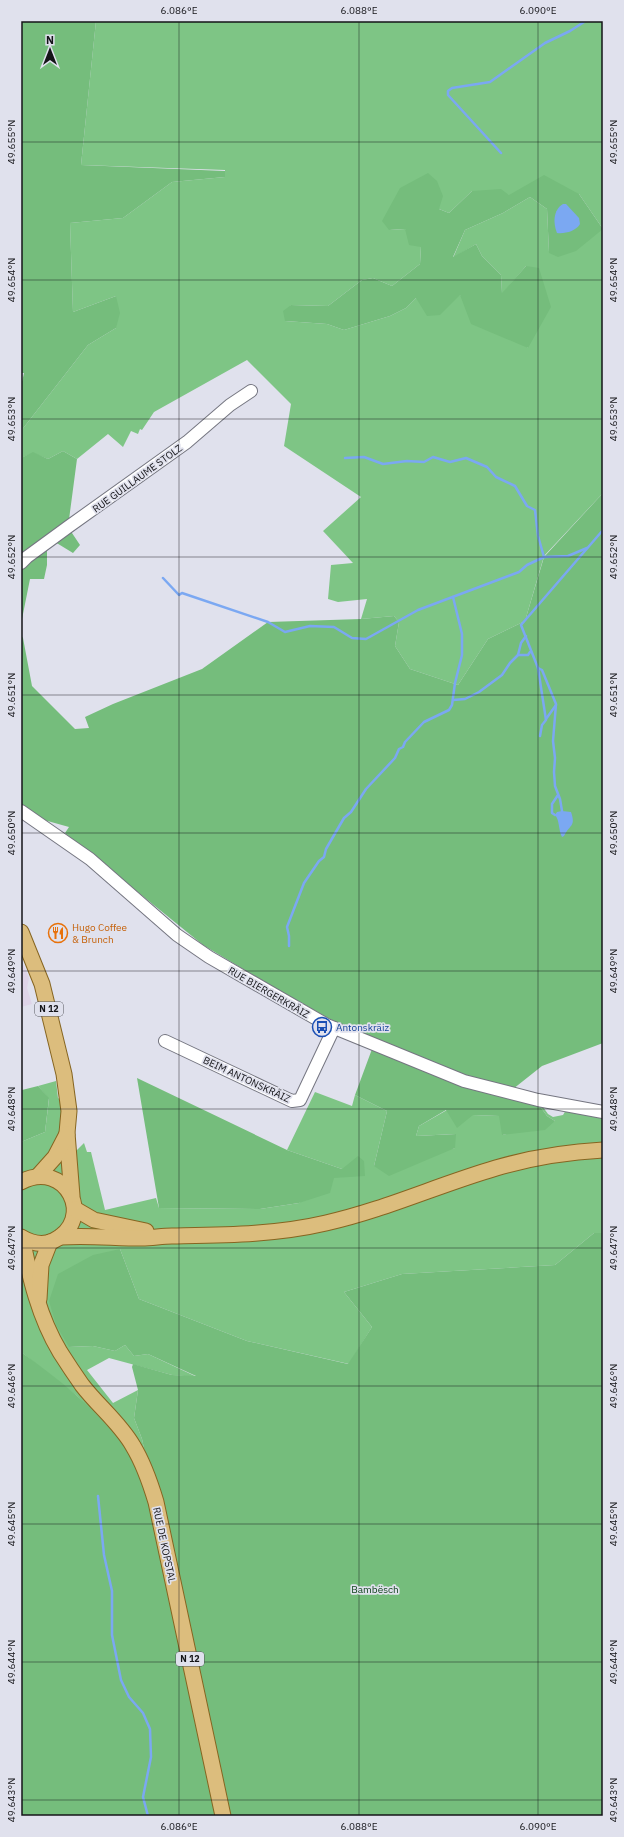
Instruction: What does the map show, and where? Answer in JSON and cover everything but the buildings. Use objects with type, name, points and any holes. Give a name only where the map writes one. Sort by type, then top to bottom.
[{"type":"main road","name":"N 12","points":[[21,932],[42,984],[58,1044],[67,1090],[69,1111],[67,1133],[73,1203]]},
{"type":"main road","name":"N 12","points":[[27,1178],[55,1158],[67,1133]]},
{"type":"main road","points":[[21,1237],[31,1242],[41,1243],[88,1235],[143,1238],[249,1234],[325,1224],[497,1168],[551,1156],[603,1150]]},
{"type":"main road","points":[[27,1178],[48,1177],[58,1180],[66,1187],[73,1203],[94,1220],[166,1236]]},
{"type":"main road","name":"RUE DE KOPSTAL","points":[[38,1304],[41,1265],[55,1240],[71,1225],[73,1203]]},
{"type":"main road","name":"RUE DE KOPSTAL","points":[[21,1237],[30,1282],[48,1328],[60,1352],[83,1386],[109,1414],[133,1445],[147,1474],[156,1502],[223,1816]]},
{"type":"street","name":"RUE GUILLAUME STOLZ","points":[[21,563],[27,556],[187,442],[230,405],[251,391]]},
{"type":"street","name":"RUE BIERGERKRÄIZ","points":[[21,811],[90,860],[177,935],[209,957],[296,1008],[334,1028],[464,1081],[538,1100],[603,1112]]},
{"type":"street","name":"BEIM ANTONSKRÄIZ","points":[[166,1041],[292,1101],[300,1100],[334,1028]]},
{"type":"shaded area","points":[[21,959],[29,978],[27,988],[32,1004],[21,1007]]},
{"type":"green space","points":[[21,21],[96,21],[81,165],[225,171],[225,177],[172,182],[123,218],[70,223],[73,312],[116,296],[120,313],[116,328],[88,345],[21,431],[21,386],[24,373],[21,373]]},
{"type":"green space","points":[[96,21],[603,21],[603,229],[603,493],[544,556],[525,621],[488,639],[458,685],[410,669],[395,646],[399,622],[394,616],[361,619],[367,599],[338,602],[328,599],[331,565],[353,563],[323,531],[361,497],[284,446],[291,404],[247,360],[154,412],[142,430],[140,429],[138,434],[131,431],[123,447],[108,434],[77,459],[63,451],[48,459],[33,453],[21,458],[21,431],[88,345],[116,328],[116,296],[73,312],[70,223],[123,218],[172,182],[225,177],[225,170],[81,165]],"holes":[[[472,191],[509,195],[579,194],[603,229],[549,252],[547,209],[530,197],[503,213],[465,230],[453,258],[476,244],[482,256],[501,275],[502,294],[526,266],[528,348],[460,295],[416,298],[406,308],[390,316],[344,330],[327,324],[285,321],[291,305],[328,306],[362,280],[373,278],[392,286],[420,264],[421,246],[405,229],[389,230],[439,209],[449,213]]]},
{"type":"green space","points":[[428,173],[437,181],[443,196],[439,209],[449,213],[472,191],[501,189],[509,195],[544,175],[579,194],[603,229],[576,251],[558,257],[549,253],[547,209],[530,197],[503,213],[465,230],[453,257],[476,244],[482,256],[501,275],[502,293],[526,266],[539,268],[551,307],[528,348],[471,324],[460,295],[440,315],[427,316],[416,298],[406,308],[390,316],[344,330],[327,324],[285,321],[283,311],[291,305],[328,306],[362,280],[373,278],[392,286],[420,264],[421,247],[409,245],[405,229],[389,230],[382,221],[400,188]]},
{"type":"green space","points":[[63,451],[77,459],[68,527],[80,545],[73,553],[55,542],[47,546],[47,565],[44,579],[30,579],[21,624],[21,458],[33,452],[48,459]]},
{"type":"green space","points":[[603,493],[603,1043],[542,1066],[513,1089],[537,1102],[547,1116],[555,1121],[545,1130],[502,1135],[499,1116],[473,1115],[457,1128],[446,1110],[419,1126],[416,1136],[456,1134],[455,1148],[389,1176],[374,1166],[387,1111],[355,1095],[375,1041],[328,1018],[203,945],[65,833],[69,827],[44,820],[21,804],[21,635],[23,638],[32,686],[75,729],[89,728],[85,717],[113,704],[202,669],[268,622],[361,619],[394,616],[399,622],[395,646],[410,669],[458,685],[488,639],[525,621],[544,557]]},
{"type":"green space","points":[[137,1078],[287,1150],[342,1169],[358,1156],[364,1161],[365,1176],[334,1178],[330,1193],[299,1203],[260,1209],[159,1208]]},
{"type":"green space","points":[[56,1081],[58,1098],[68,1105],[75,1167],[76,1151],[84,1143],[87,1152],[91,1152],[105,1210],[156,1198],[159,1208],[260,1209],[299,1203],[342,1169],[287,1150],[315,1092],[352,1106],[355,1095],[387,1111],[374,1166],[455,1148],[455,1134],[416,1136],[419,1126],[447,1110],[473,1115],[500,1116],[503,1135],[555,1121],[547,1116],[537,1102],[538,1100],[548,1114],[553,1117],[563,1115],[566,1110],[603,1112],[603,1233],[594,1233],[555,1265],[402,1274],[344,1292],[372,1327],[349,1364],[247,1341],[139,1299],[120,1249],[69,1347],[93,1346],[115,1351],[125,1345],[134,1356],[148,1354],[197,1377],[172,1375],[109,1358],[87,1370],[113,1403],[138,1390],[134,1418],[142,1439],[156,1502],[107,1425],[77,1396],[21,1352],[21,1142],[45,1132],[49,1099],[38,1086]]},
{"type":"green space","points":[[38,1086],[49,1098],[45,1132],[21,1142],[22,1090]]},
{"type":"green space","name":"Bambësch","points":[[594,1233],[603,1233],[603,1816],[21,1816],[21,1352],[76,1395],[114,1432],[134,1459],[155,1500],[142,1439],[134,1418],[138,1390],[132,1367],[133,1364],[172,1375],[196,1376],[148,1354],[134,1356],[125,1345],[115,1351],[93,1346],[69,1347],[56,1325],[49,1301],[58,1274],[93,1255],[120,1249],[139,1299],[247,1341],[348,1364],[372,1327],[344,1292],[402,1274],[555,1265]]},
{"type":"water","points":[[563,204],[566,204],[579,218],[580,224],[570,232],[557,233],[555,217],[557,210]]},
{"type":"water","points":[[557,812],[571,812],[573,823],[562,837],[558,820],[555,815]]},
{"type":"waterway","points":[[501,153],[448,95],[448,91],[452,88],[490,82],[545,43],[570,31],[584,22]]},
{"type":"waterway","points":[[345,458],[364,457],[383,464],[407,461],[424,462],[433,457],[450,462],[466,458],[487,467],[496,477],[515,486],[527,506],[535,510],[538,536],[544,557]]},
{"type":"waterway","points":[[540,736],[542,725],[546,720],[538,668],[521,625],[603,530]]},
{"type":"waterway","points":[[163,578],[179,595],[182,593],[268,622],[285,632],[310,626],[334,627],[352,638],[366,639],[418,610],[519,572],[527,565],[544,557],[568,556],[587,548]]},
{"type":"waterway","points":[[289,946],[287,927],[304,883],[319,861],[324,857],[326,849],[344,818],[351,812],[366,789],[395,758],[399,749],[403,747],[405,742],[424,722],[449,710],[452,705],[455,683],[462,655],[462,634],[453,597]]},
{"type":"waterway","points":[[453,700],[465,699],[479,692],[502,675],[510,663],[518,655],[521,643],[526,636]]},
{"type":"waterway","points":[[518,655],[528,655],[530,652]]},
{"type":"waterway","points":[[538,668],[542,670],[556,704],[553,741],[555,758],[554,772],[555,786],[560,799],[562,811]]},
{"type":"waterway","points":[[546,719],[556,705]]},
{"type":"waterway","points":[[555,815],[552,813],[552,804],[558,795]]},
{"type":"waterway","points":[[98,1496],[104,1555],[112,1591],[112,1635],[121,1680],[129,1697],[143,1713],[150,1729],[151,1757],[143,1797],[148,1816]]},
{"type":"place","name":"Hugo Coffee & Brunch","points":[[58,933]]},
{"type":"place","name":"Antonskräiz","points":[[322,1027]]}]
